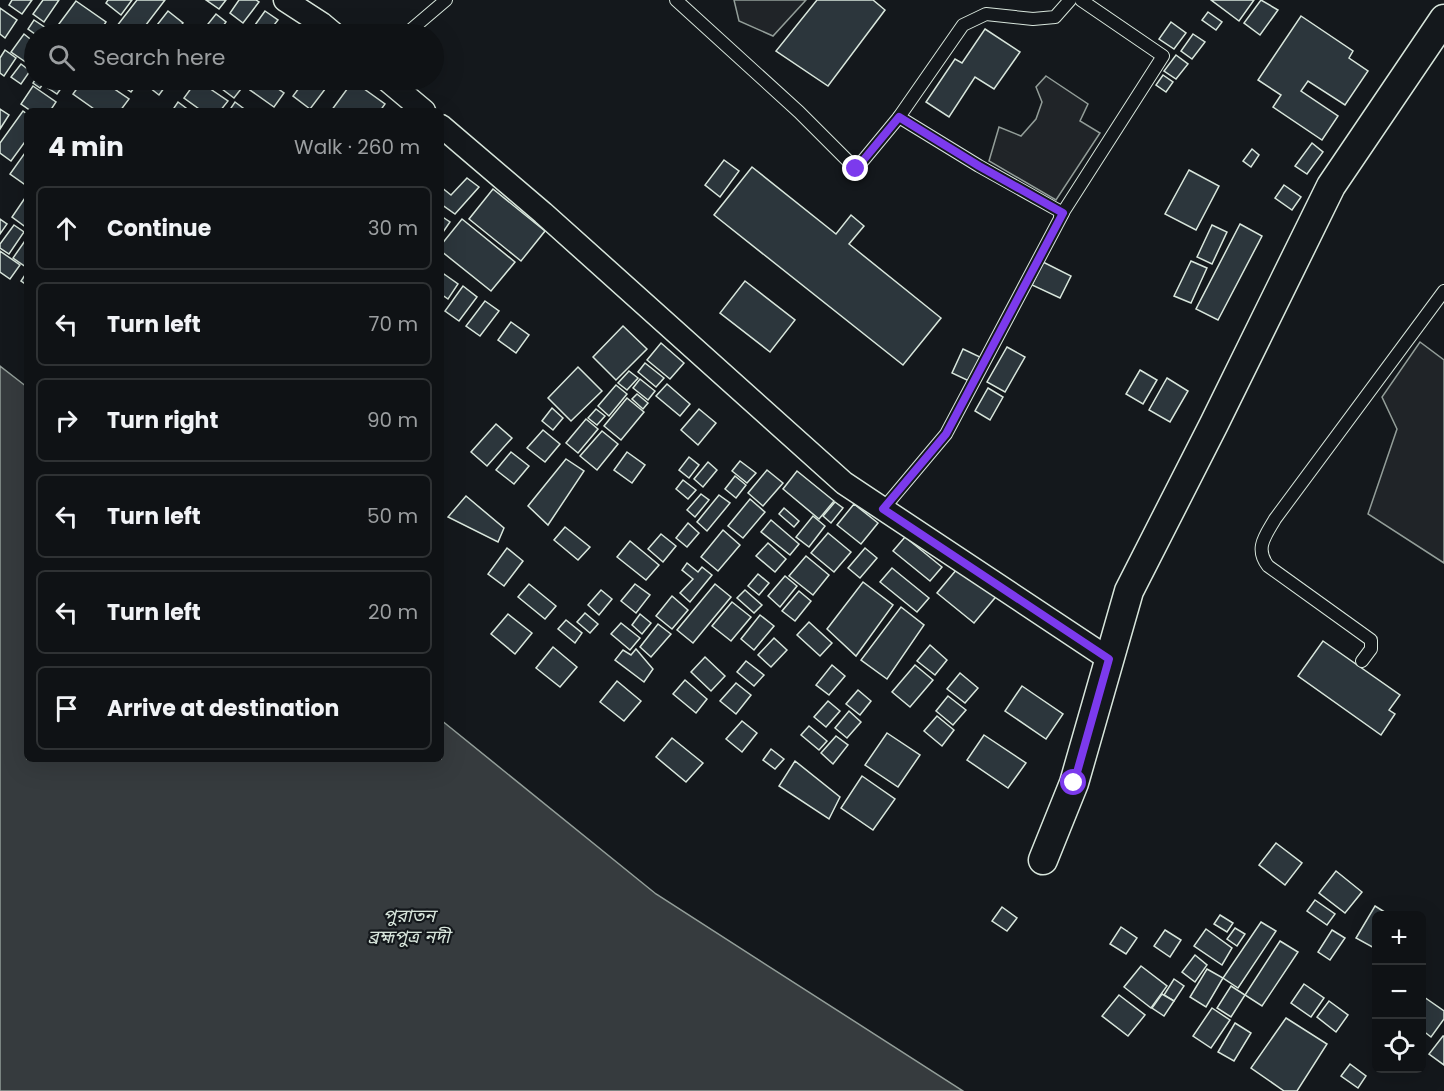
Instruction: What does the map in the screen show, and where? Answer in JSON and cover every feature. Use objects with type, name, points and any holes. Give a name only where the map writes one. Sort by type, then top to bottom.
[{"type":"street","points":[[285,0],[322,24]]},
{"type":"street","points":[[1043,860],[1074,783],[1129,591],[1331,186],[1444,19]]},
{"type":"street","points":[[399,90],[420,108]]},
{"type":"street","points":[[444,129],[543,213],[844,483],[1109,659]]},
{"type":"lane","points":[[418,24],[446,0]]},
{"type":"lane","points":[[676,0],[799,112],[856,169],[899,117],[963,25],[986,14],[1033,20],[1055,17],[1070,0]]},
{"type":"lane","points":[[1060,217],[1163,56],[1081,0]]},
{"type":"lane","points":[[883,509],[946,434],[1063,213],[979,166],[899,117]]},
{"type":"lane","points":[[1362,661],[1371,649],[1371,640],[1268,566],[1262,559],[1263,540],[1275,519],[1444,291]]},
{"type":"shaded area","points":[[734,0],[806,0],[773,36],[739,21]]},
{"type":"shaded area","points":[[1046,76],[1088,104],[1080,121],[1100,133],[1056,200],[989,161],[999,127],[1021,136],[1036,119],[1042,102],[1036,87]]},
{"type":"shaded area","points":[[1420,342],[1444,360],[1444,563],[1368,514],[1397,429],[1382,397]]},
{"type":"water","name":"পুরাতন ব্রহ্মপুত্র নদী","points":[[0,366],[24,385],[24,762],[444,762],[444,722],[656,894],[963,1091],[0,1091]]},
{"type":"building","points":[[12,0],[32,0],[22,14],[9,5]]},
{"type":"building","points":[[43,0],[59,0],[44,22],[33,14]]},
{"type":"building","points":[[108,0],[132,0],[121,15],[106,3]]},
{"type":"building","points":[[137,0],[165,0],[147,24],[118,24]]},
{"type":"building","points":[[206,0],[226,0],[219,9]]},
{"type":"building","points":[[239,0],[259,2],[243,23],[230,13]]},
{"type":"building","points":[[817,0],[873,0],[885,10],[828,86],[776,51]]},
{"type":"building","points":[[1211,0],[1254,0],[1239,21]]},
{"type":"building","points":[[1261,0],[1278,10],[1260,35],[1244,23]]},
{"type":"building","points":[[76,1],[106,22],[105,24],[59,24]]},
{"type":"building","points":[[0,8],[17,20],[5,38],[0,34]]},
{"type":"building","points":[[168,11],[183,23],[182,24],[158,24]]},
{"type":"building","points":[[265,11],[278,20],[275,24],[256,24]]},
{"type":"building","points":[[1208,12],[1222,22],[1216,30],[1202,20]]},
{"type":"building","points":[[216,14],[226,22],[224,24],[208,24]]},
{"type":"building","points":[[1301,16],[1353,51],[1349,58],[1368,71],[1345,105],[1308,81],[1301,91],[1338,116],[1322,140],[1273,107],[1281,95],[1258,80]]},
{"type":"building","points":[[1171,22],[1186,33],[1174,49],[1159,39]]},
{"type":"building","points":[[985,29],[1020,52],[994,89],[975,77],[949,117],[926,102],[955,59],[962,63]]},
{"type":"building","points":[[24,34],[24,61],[11,52]]},
{"type":"building","points":[[1193,34],[1205,42],[1192,59],[1181,51]]},
{"type":"building","points":[[5,50],[16,58],[4,76],[0,73],[0,58]]},
{"type":"building","points":[[1176,55],[1188,64],[1176,79],[1164,71]]},
{"type":"building","points":[[21,64],[24,66],[24,80],[21,84],[11,77]]},
{"type":"building","points":[[1163,75],[1173,82],[1166,92],[1156,85]]},
{"type":"building","points":[[30,90],[39,90],[56,102],[52,108],[27,108],[21,104]]},
{"type":"building","points":[[76,90],[116,90],[129,99],[122,108],[93,108],[73,94]]},
{"type":"building","points":[[153,90],[163,90],[159,95]]},
{"type":"building","points":[[190,90],[212,90],[228,101],[222,108],[198,108],[184,98]]},
{"type":"building","points":[[223,90],[240,90],[234,98]]},
{"type":"building","points":[[250,90],[280,90],[284,93],[274,107]]},
{"type":"building","points":[[298,90],[324,90],[311,108],[293,96]]},
{"type":"building","points":[[346,90],[366,90],[385,104],[382,108],[333,108]]},
{"type":"building","points":[[178,102],[186,108],[174,108]]},
{"type":"building","points":[[235,102],[243,108],[231,108]]},
{"type":"building","points":[[0,109],[9,115],[0,129]]},
{"type":"building","points":[[23,111],[24,143],[11,161],[0,153],[0,143]]},
{"type":"building","points":[[1312,143],[1323,152],[1307,174],[1295,166]]},
{"type":"building","points":[[1252,149],[1259,155],[1251,167],[1243,161]]},
{"type":"building","points":[[24,154],[24,184],[10,174]]},
{"type":"building","points":[[724,160],[739,171],[720,197],[705,185]]},
{"type":"building","points":[[752,167],[836,234],[851,215],[864,226],[849,244],[941,318],[903,365],[714,215]]},
{"type":"building","points":[[1189,170],[1219,186],[1196,230],[1165,214]]},
{"type":"building","points":[[467,178],[479,187],[455,214],[444,206],[444,189],[451,195]]},
{"type":"building","points":[[1284,185],[1301,197],[1292,210],[1275,198]]},
{"type":"building","points":[[493,189],[545,231],[521,261],[469,219]]},
{"type":"building","points":[[24,199],[24,226],[12,217]]},
{"type":"building","points":[[444,218],[450,222],[444,231]]},
{"type":"building","points":[[0,219],[7,224],[0,234]]},
{"type":"building","points":[[462,219],[515,262],[491,291],[444,253],[444,241]]},
{"type":"building","points":[[1240,224],[1262,236],[1218,320],[1196,309]]},
{"type":"building","points":[[14,225],[24,232],[9,254],[0,248],[0,244]]},
{"type":"building","points":[[1212,225],[1227,232],[1212,264],[1197,257]]},
{"type":"building","points":[[24,242],[24,266],[13,258]]},
{"type":"building","points":[[0,251],[20,265],[10,279],[0,272]]},
{"type":"building","points":[[1191,261],[1207,268],[1191,303],[1174,296]]},
{"type":"building","points":[[1043,262],[1071,276],[1060,298],[1032,285]]},
{"type":"building","points":[[444,274],[458,284],[448,299],[444,296]]},
{"type":"building","points":[[745,281],[795,320],[770,352],[720,313]]},
{"type":"building","points":[[463,286],[477,297],[459,321],[445,311]]},
{"type":"building","points":[[485,301],[499,311],[480,336],[466,326]]},
{"type":"building","points":[[511,322],[529,335],[516,353],[498,340]]},
{"type":"building","points":[[623,326],[647,349],[616,380],[593,357]]},
{"type":"building","points":[[661,343],[684,363],[670,379],[647,360]]},
{"type":"building","points":[[1007,347],[1025,357],[1005,392],[987,382]]},
{"type":"building","points":[[963,349],[980,357],[969,381],[952,373]]},
{"type":"building","points":[[645,363],[664,378],[656,387],[638,372]]},
{"type":"building","points":[[578,367],[602,391],[571,421],[548,398]]},
{"type":"building","points":[[1140,370],[1157,380],[1143,404],[1126,394]]},
{"type":"building","points":[[629,371],[638,378],[627,390],[618,383]]},
{"type":"building","points":[[1167,378],[1188,391],[1170,422],[1149,410]]},
{"type":"building","points":[[640,379],[655,391],[648,400],[633,388]]},
{"type":"building","points":[[667,384],[690,404],[680,416],[656,396]]},
{"type":"building","points":[[616,385],[627,394],[609,416],[598,406]]},
{"type":"building","points":[[988,388],[1003,397],[990,420],[975,411]]},
{"type":"building","points":[[637,394],[648,403],[643,409],[632,399]]},
{"type":"building","points":[[627,398],[644,412],[621,440],[604,426]]},
{"type":"building","points":[[552,408],[563,418],[553,430],[542,421]]},
{"type":"building","points":[[596,409],[605,416],[597,425],[588,418]]},
{"type":"building","points":[[699,409],[716,423],[698,445],[681,430]]},
{"type":"building","points":[[586,419],[598,429],[578,453],[566,443]]},
{"type":"building","points":[[496,424],[512,438],[487,466],[471,452]]},
{"type":"building","points":[[543,430],[560,444],[545,462],[527,448]]},
{"type":"building","points":[[602,431],[618,444],[597,470],[580,456]]},
{"type":"building","points":[[511,452],[529,466],[514,484],[496,470]]},
{"type":"building","points":[[627,452],[645,465],[632,483],[614,470]]},
{"type":"building","points":[[689,457],[699,465],[689,478],[679,470]]},
{"type":"building","points":[[566,459],[584,471],[548,525],[528,506]]},
{"type":"building","points":[[740,461],[756,473],[747,483],[732,471]]},
{"type":"building","points":[[708,462],[717,470],[703,487],[694,479]]},
{"type":"building","points":[[767,470],[783,483],[763,506],[748,493]]},
{"type":"building","points":[[797,471],[834,501],[819,519],[783,489]]},
{"type":"building","points":[[735,476],[746,485],[736,498],[725,489]]},
{"type":"building","points":[[683,480],[696,490],[688,499],[676,489]]},
{"type":"building","points":[[701,494],[709,500],[695,517],[687,510]]},
{"type":"building","points":[[719,495],[730,503],[707,531],[697,522]]},
{"type":"building","points":[[466,496],[504,528],[498,542],[448,517]]},
{"type":"building","points":[[750,499],[765,512],[743,538],[728,526]]},
{"type":"building","points":[[835,502],[843,508],[831,523],[823,516]]},
{"type":"building","points":[[854,504],[878,523],[861,544],[837,525]]},
{"type":"building","points":[[784,508],[799,521],[794,527],[779,514]]},
{"type":"building","points":[[813,516],[825,526],[809,547],[796,537]]},
{"type":"building","points":[[771,520],[799,544],[790,555],[761,532]]},
{"type":"building","points":[[688,523],[699,533],[687,547],[676,538]]},
{"type":"building","points":[[565,527],[590,547],[578,560],[554,540]]},
{"type":"building","points":[[723,530],[740,545],[718,571],[701,557]]},
{"type":"building","points":[[828,533],[851,552],[834,572],[811,553]]},
{"type":"building","points":[[661,534],[676,546],[663,562],[648,549]]},
{"type":"building","points":[[905,537],[942,567],[930,581],[893,551]]},
{"type":"building","points":[[630,541],[659,565],[646,580],[617,557]]},
{"type":"building","points":[[768,543],[786,559],[775,572],[756,556]]},
{"type":"building","points":[[507,548],[523,561],[504,586],[488,574]]},
{"type":"building","points":[[865,548],[877,558],[860,578],[848,568]]},
{"type":"building","points":[[806,556],[829,575],[813,595],[789,576]]},
{"type":"building","points":[[687,563],[698,572],[702,567],[712,575],[690,602],[680,593],[693,579],[682,570]]},
{"type":"building","points":[[962,563],[999,593],[974,623],[937,593]]},
{"type":"building","points":[[892,568],[929,598],[917,612],[880,582]]},
{"type":"building","points":[[758,574],[769,583],[759,595],[748,586]]},
{"type":"building","points":[[785,576],[797,586],[780,607],[768,596]]},
{"type":"building","points":[[863,582],[893,605],[856,656],[827,629]]},
{"type":"building","points":[[529,584],[556,606],[545,619],[518,597]]},
{"type":"building","points":[[635,584],[650,595],[636,613],[621,601]]},
{"type":"building","points":[[715,584],[731,597],[693,643],[677,630]]},
{"type":"building","points":[[601,590],[612,599],[599,615],[588,605]]},
{"type":"building","points":[[745,590],[762,605],[754,613],[737,598]]},
{"type":"building","points":[[799,591],[811,601],[795,621],[782,611]]},
{"type":"building","points":[[672,596],[688,610],[672,629],[656,616]]},
{"type":"building","points":[[732,602],[751,617],[731,641],[712,626]]},
{"type":"building","points":[[901,607],[924,625],[887,679],[861,660]]},
{"type":"building","points":[[585,613],[598,624],[590,633],[577,622]]},
{"type":"building","points":[[508,614],[532,633],[515,654],[491,634]]},
{"type":"building","points":[[640,614],[651,623],[642,634],[632,625]]},
{"type":"building","points":[[760,615],[774,626],[754,650],[741,639]]},
{"type":"building","points":[[566,620],[582,633],[575,643],[558,629]]},
{"type":"building","points":[[809,622],[832,643],[820,656],[797,635]]},
{"type":"building","points":[[621,623],[640,638],[630,650],[611,634]]},
{"type":"building","points":[[658,624],[671,634],[651,657],[640,647]]},
{"type":"building","points":[[774,638],[787,650],[771,667],[758,655]]},
{"type":"building","points":[[1323,641],[1400,695],[1389,710],[1395,714],[1381,735],[1298,676]]},
{"type":"building","points":[[930,645],[947,660],[935,675],[917,661]]},
{"type":"building","points":[[553,647],[577,667],[560,687],[536,668]]},
{"type":"building","points":[[636,649],[653,669],[644,682],[615,660],[623,650],[631,655]]},
{"type":"building","points":[[705,657],[725,676],[711,691],[691,672]]},
{"type":"building","points":[[746,661],[764,675],[754,686],[737,672]]},
{"type":"building","points":[[832,665],[845,676],[829,695],[816,685]]},
{"type":"building","points":[[915,665],[933,680],[910,707],[892,692]]},
{"type":"building","points":[[960,673],[978,688],[965,703],[947,689]]},
{"type":"building","points":[[685,680],[707,699],[696,713],[673,694]]},
{"type":"building","points":[[617,681],[641,701],[624,721],[600,702]]},
{"type":"building","points":[[736,683],[751,695],[736,714],[720,701]]},
{"type":"building","points":[[1022,686],[1063,714],[1046,739],[1005,711]]},
{"type":"building","points":[[858,690],[871,701],[860,715],[846,704]]},
{"type":"building","points":[[948,696],[966,710],[953,725],[936,711]]},
{"type":"building","points":[[828,701],[840,711],[826,727],[814,717]]},
{"type":"building","points":[[849,711],[861,722],[847,738],[835,728]]},
{"type":"building","points":[[937,716],[954,730],[942,746],[924,731]]},
{"type":"building","points":[[742,721],[757,733],[742,752],[726,739]]},
{"type":"building","points":[[809,726],[827,741],[819,750],[801,735]]},
{"type":"building","points":[[887,733],[920,755],[898,787],[865,765]]},
{"type":"building","points":[[984,735],[1026,763],[1008,788],[967,760]]},
{"type":"building","points":[[836,736],[848,745],[833,764],[821,753]]},
{"type":"building","points":[[672,738],[703,763],[686,782],[656,757]]},
{"type":"building","points":[[771,749],[784,759],[775,769],[763,760]]},
{"type":"building","points":[[795,761],[840,797],[829,819],[779,786]]},
{"type":"building","points":[[862,776],[895,799],[873,830],[841,808]]},
{"type":"building","points":[[1276,843],[1302,863],[1285,885],[1259,865]]},
{"type":"building","points":[[1336,871],[1362,892],[1345,913],[1319,893]]},
{"type":"building","points":[[1315,900],[1335,914],[1327,925],[1307,911]]},
{"type":"building","points":[[1375,906],[1383,911],[1372,911]]},
{"type":"building","points":[[1002,907],[1017,918],[1007,931],[992,921]]},
{"type":"building","points":[[1372,911],[1372,947],[1356,938]]},
{"type":"building","points":[[1220,915],[1233,923],[1227,932],[1214,924]]},
{"type":"building","points":[[1261,922],[1276,931],[1238,988],[1223,978]]},
{"type":"building","points":[[1121,927],[1137,938],[1126,954],[1110,944]]},
{"type":"building","points":[[1235,928],[1245,934],[1237,946],[1227,939]]},
{"type":"building","points":[[1206,929],[1232,948],[1222,965],[1194,946]]},
{"type":"building","points":[[1165,930],[1181,940],[1170,957],[1154,946]]},
{"type":"building","points":[[1332,930],[1345,938],[1330,960],[1318,952]]},
{"type":"building","points":[[1280,941],[1298,952],[1262,1006],[1245,995]]},
{"type":"building","points":[[1195,955],[1207,965],[1195,982],[1182,972]]},
{"type":"building","points":[[1141,966],[1167,986],[1151,1008],[1124,987]]},
{"type":"building","points":[[1207,969],[1223,978],[1206,1007],[1190,997]]},
{"type":"building","points":[[1174,979],[1184,986],[1174,1001],[1164,995]]},
{"type":"building","points":[[1304,984],[1324,998],[1311,1017],[1291,1003]]},
{"type":"building","points":[[1231,986],[1245,995],[1231,1017],[1217,1008]]},
{"type":"building","points":[[1162,994],[1174,1001],[1164,1016],[1152,1008]]},
{"type":"building","points":[[1119,995],[1145,1015],[1128,1036],[1102,1016]]},
{"type":"building","points":[[1426,998],[1444,1011],[1444,1019],[1431,1037],[1426,1033]]},
{"type":"building","points":[[1329,1001],[1348,1015],[1336,1032],[1317,1017]]},
{"type":"building","points":[[1212,1008],[1230,1020],[1211,1048],[1193,1036]]},
{"type":"building","points":[[1286,1018],[1327,1044],[1297,1091],[1284,1091],[1251,1068]]},
{"type":"building","points":[[1235,1023],[1251,1033],[1234,1061],[1218,1052]]},
{"type":"building","points":[[1444,1036],[1444,1065],[1429,1054]]},
{"type":"building","points":[[1350,1064],[1366,1076],[1358,1088],[1341,1076]]},
{"type":"route","points":[[856,169],[899,117],[979,166],[1063,213],[946,434],[883,509],[1109,659],[1074,783]]}]
